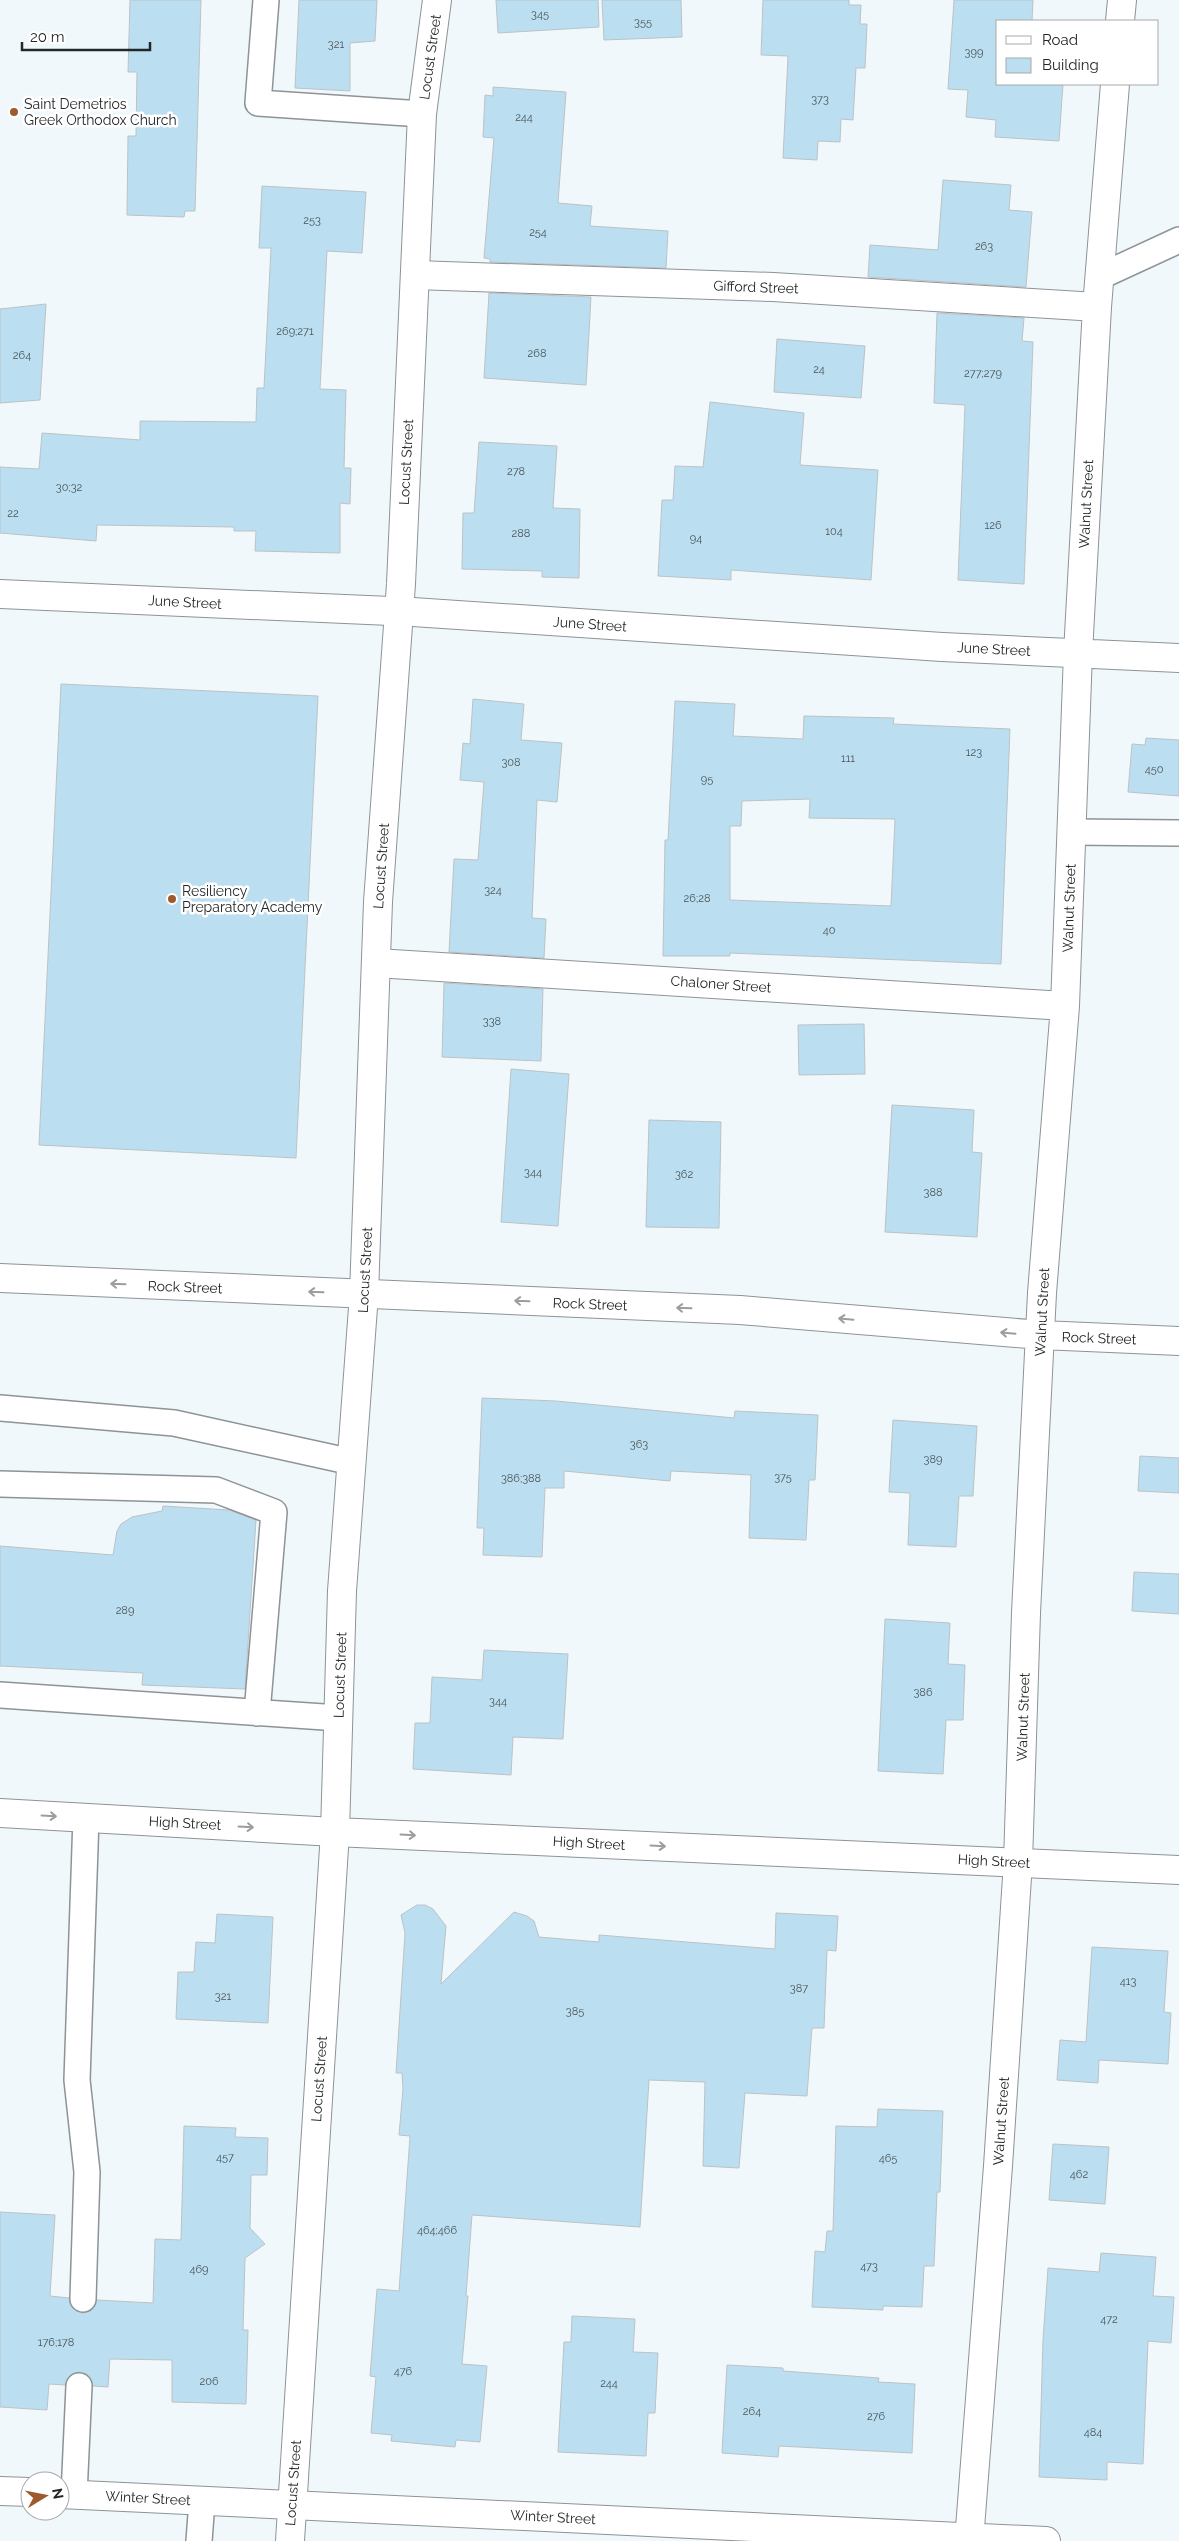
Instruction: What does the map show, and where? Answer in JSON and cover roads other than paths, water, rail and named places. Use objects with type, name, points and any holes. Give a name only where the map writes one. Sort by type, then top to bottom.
[{"type":"street","name":"Locust Street","points":[[290,2541],[335,1832],[342,1591],[364,1294],[376,963],[398,612],[422,114],[438,0]]},
{"type":"street","points":[[1120,20],[1122,0]]},
{"type":"street","name":"Walnut Street","points":[[970,2539],[998,2166],[1018,1862],[1026,1613],[1040,1336],[1065,1006],[1078,653],[1097,307],[1115,85]]},
{"type":"street","name":"Gifford Street","points":[[415,275],[773,287],[1097,307]]},
{"type":"street","name":"June Street","points":[[0,594],[398,612],[1179,658]]},
{"type":"street","name":"Chaloner Street","points":[[376,963],[1065,1006]]},
{"type":"street","name":"Rock Street","points":[[0,1278],[740,1310],[1040,1336],[1179,1341]]},
{"type":"street","name":"High Street","points":[[0,1813],[335,1832],[1179,1870]]},
{"type":"street","points":[[0,2491],[20,2492]]},
{"type":"street","name":"Winter Street","points":[[70,2494],[970,2539],[1046,2541]]},
{"type":"lane","points":[[266,0],[258,102],[422,114]]},
{"type":"lane","points":[[1099,278],[1179,240]]},
{"type":"lane","points":[[1072,832],[1179,833]]},
{"type":"lane","points":[[0,1408],[174,1423],[352,1462]]},
{"type":"lane","points":[[0,1484],[216,1490],[274,1512],[257,1713]]},
{"type":"lane","points":[[0,1695],[339,1718]]},
{"type":"lane","points":[[83,2299],[87,2172],[77,2080],[86,1818]]},
{"type":"lane","points":[[70,2471],[79,2386]]},
{"type":"lane","points":[[199,2541],[202,2500]]},
{"type":"place","name":"Saint Demetrios Greek Orthodox Church","points":[[14,112]]},
{"type":"place","name":"Resiliency Preparatory Academy","points":[[172,899]]}]
